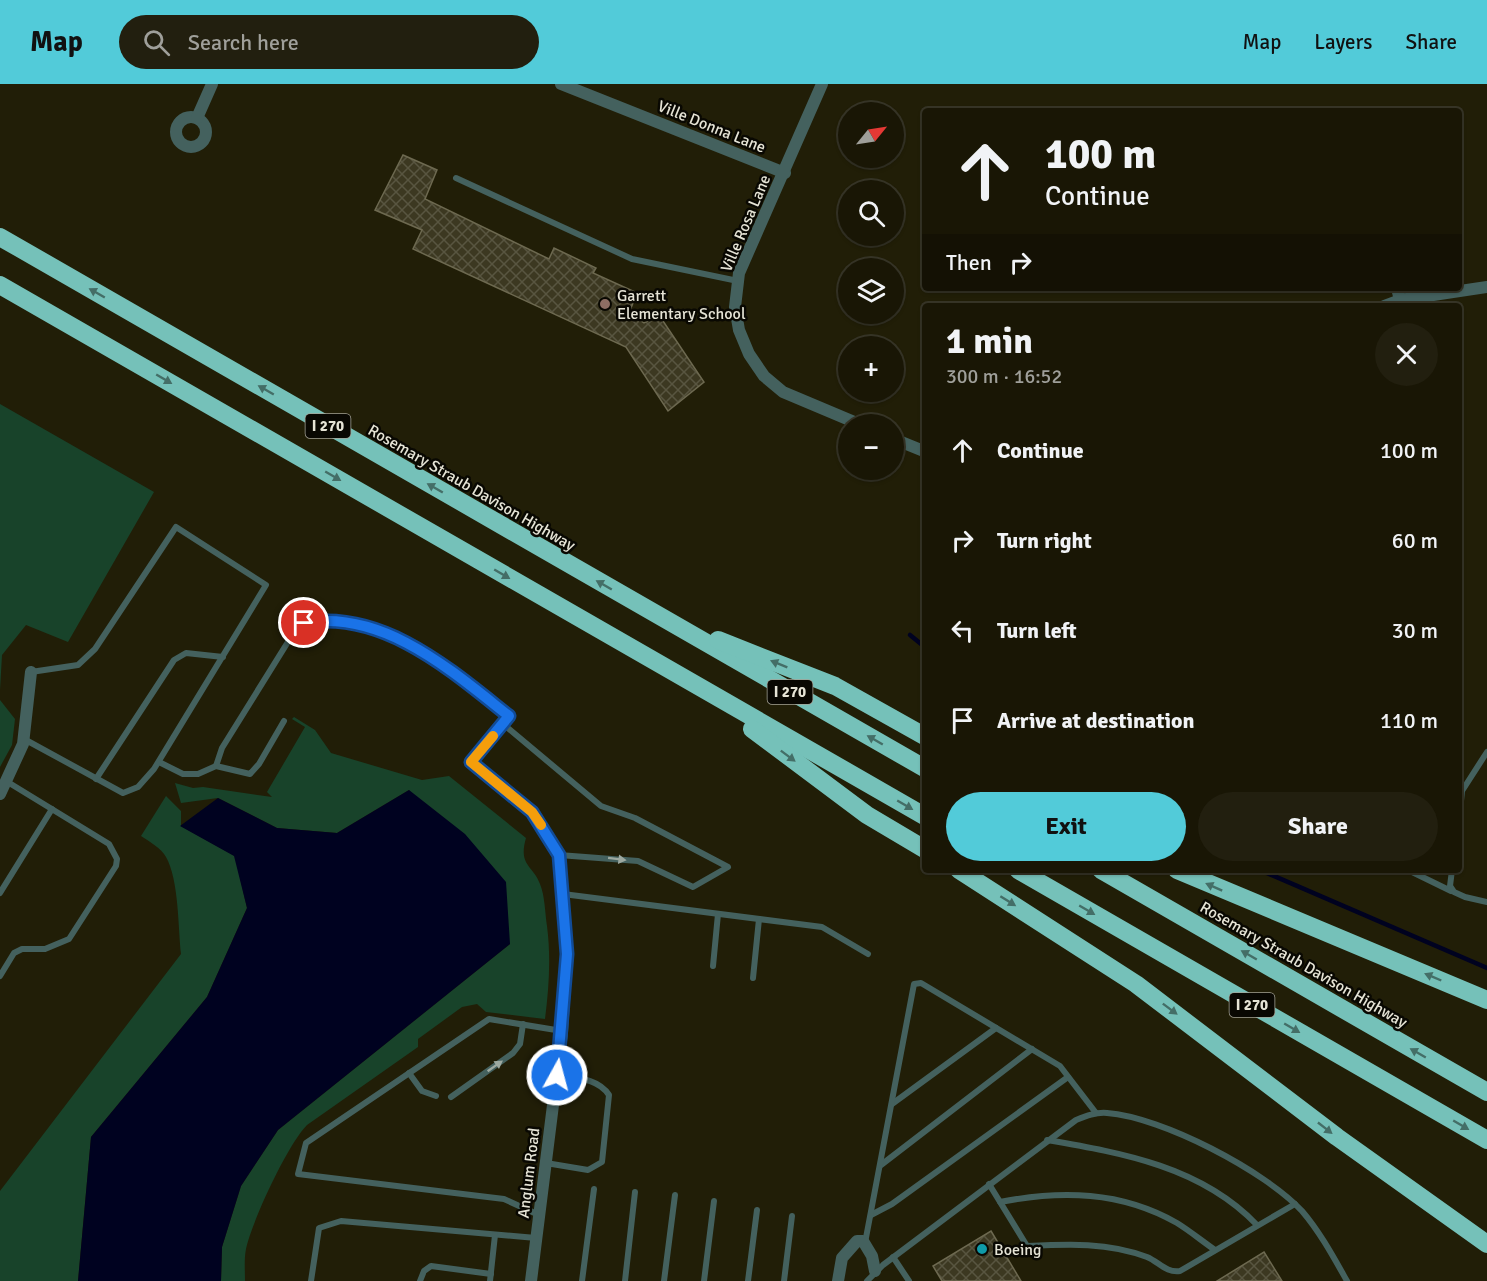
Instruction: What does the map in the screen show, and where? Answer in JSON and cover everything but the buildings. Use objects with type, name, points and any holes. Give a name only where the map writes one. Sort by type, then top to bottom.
[{"type":"highway","name":"Rosemary Straub Davison Highway","points":[[0,237],[922,767]]},
{"type":"highway","name":"I 270","points":[[0,285],[922,815]]},
{"type":"highway","points":[[655,615],[835,686],[922,735]]},
{"type":"highway","points":[[690,682],[867,815],[922,848]]},
{"type":"highway","points":[[964,873],[1137,984],[1337,1137],[1487,1244]]},
{"type":"highway","name":"I 270","points":[[1023,873],[1487,1140]]},
{"type":"highway","name":"Rosemary Straub Davison Highway","points":[[1106,873],[1487,1092]]},
{"type":"highway","points":[[1184,873],[1487,1000]]},
{"type":"street","points":[[197,118],[212,84]]},
{"type":"street","name":"Ville Donna Lane","points":[[561,84],[784,173]]},
{"type":"street","name":"Ville Rosa Lane","points":[[822,84],[738,281],[735,307],[739,330],[749,354],[764,376],[783,392],[838,415]]},
{"type":"street","points":[[1462,289],[1487,287]]},
{"type":"street","points":[[1398,294],[1436,291]]},
{"type":"street","points":[[904,443],[922,450]]},
{"type":"street","points":[[0,794],[24,739],[32,672]]},
{"type":"street","name":"Anglum Road","points":[[531,1281],[562,1031],[567,954],[559,855]]},
{"type":"street","points":[[838,1281],[842,1258],[851,1245],[857,1241],[865,1243],[872,1256],[871,1276]]},
{"type":"lane","points":[[456,178],[632,259],[738,281]]},
{"type":"lane","points":[[24,739],[123,793],[138,788],[159,762],[266,585],[176,527],[94,649],[78,664],[32,672]]},
{"type":"lane","points":[[216,766],[222,748],[296,629],[304,623],[319,620],[370,627],[422,650],[509,716],[471,762],[532,812],[559,855],[638,861],[693,887],[728,867],[635,818],[601,806],[503,724]]},
{"type":"lane","points":[[96,778],[174,660],[186,652],[223,657]]},
{"type":"lane","points":[[159,762],[183,774],[198,774],[216,766],[250,774],[259,764],[284,721]]},
{"type":"lane","points":[[1462,791],[1487,752]]},
{"type":"lane","points":[[1462,778],[1468,780]]},
{"type":"lane","points":[[0,976],[14,953],[22,949],[45,950],[69,939],[116,866],[117,859],[109,844],[6,781]]},
{"type":"lane","points":[[0,893],[52,809]]},
{"type":"lane","points":[[1414,873],[1454,892],[1487,902]]},
{"type":"lane","points":[[1452,873],[1450,886],[1454,892]]},
{"type":"lane","points":[[562,894],[822,927],[868,954]]},
{"type":"lane","points":[[713,966],[718,914]]},
{"type":"lane","points":[[753,978],[759,919]]},
{"type":"lane","points":[[865,1243],[914,984],[921,983],[1060,1066],[1096,1113]]},
{"type":"lane","points":[[539,1215],[504,1199],[298,1174],[306,1143],[489,1019],[562,1031]]},
{"type":"lane","points":[[452,1097],[513,1053],[520,1044],[523,1024]]},
{"type":"lane","points":[[892,1104],[996,1028]]},
{"type":"lane","points":[[880,1165],[1032,1049]]},
{"type":"lane","points":[[409,1073],[422,1091],[435,1096]]},
{"type":"lane","points":[[546,1163],[588,1170],[602,1162],[609,1095],[604,1087],[594,1082],[557,1075]]},
{"type":"lane","points":[[871,1215],[892,1204],[1068,1077]]},
{"type":"lane","points":[[862,1281],[1076,1120],[1096,1113],[1109,1112],[1169,1129],[1204,1143],[1251,1172],[1294,1204],[1324,1242],[1347,1281]]},
{"type":"lane","points":[[1047,1140],[1157,1164],[1196,1179],[1238,1205],[1257,1225]]},
{"type":"lane","points":[[989,1184],[1027,1246],[1107,1246],[1148,1257],[1172,1272],[1180,1271],[1294,1204]]},
{"type":"lane","points":[[582,1281],[594,1189]]},
{"type":"lane","points":[[625,1281],[635,1192]]},
{"type":"lane","points":[[1000,1202],[1041,1194],[1085,1194],[1143,1208],[1177,1223],[1215,1250]]},
{"type":"lane","points":[[664,1281],[675,1196]]},
{"type":"lane","points":[[704,1281],[714,1201]]},
{"type":"lane","points":[[748,1281],[757,1210]]},
{"type":"lane","points":[[784,1281],[792,1216]]},
{"type":"lane","points":[[311,1281],[319,1228],[341,1221],[536,1238]]},
{"type":"lane","points":[[420,1281],[424,1271],[431,1266],[490,1277],[495,1235]]},
{"type":"lane","points":[[893,1257],[907,1280]]},
{"type":"green space","points":[[0,404],[154,492],[68,642],[26,625],[2,655],[0,690]]},
{"type":"green space","points":[[0,700],[15,719],[12,745],[0,767]]},
{"type":"green space","points":[[294,717],[315,730],[331,753],[422,780],[449,776],[526,838],[525,860],[542,889],[545,905],[549,949],[548,996],[545,1019],[486,1012],[477,1004],[462,1007],[418,1039],[418,1047],[307,1125],[290,1148],[255,1220],[246,1249],[245,1281],[221,1281],[222,1247],[241,1186],[278,1130],[510,944],[409,790],[337,833],[277,828],[218,798],[181,803],[175,783],[193,788],[203,787],[272,797],[267,792],[305,727],[292,719]]},
{"type":"green space","points":[[166,796],[181,811],[181,826],[235,856],[247,908],[207,997],[91,1137],[78,1281],[0,1281],[0,1191],[181,954],[176,891],[170,867],[161,851],[141,836]]},
{"type":"water","points":[[409,790],[465,834],[506,882],[510,944],[278,1130],[241,1186],[222,1247],[221,1281],[78,1281],[91,1137],[207,997],[247,908],[234,856],[180,826],[218,798],[277,828],[337,833]]},
{"type":"waterway","points":[[910,635],[922,645]]},
{"type":"waterway","points":[[1267,873],[1487,968]]},
{"type":"slow traffic","points":[[493,736],[471,762],[532,812],[541,825]]},
{"type":"place","name":"Garrett Elementary School","points":[[605,304]]},
{"type":"place","name":"Boeing","points":[[982,1249]]},
{"type":"route","points":[[304,623],[319,620],[370,627],[422,650],[509,716],[471,762],[532,812],[559,855],[567,954],[557,1075]]}]
